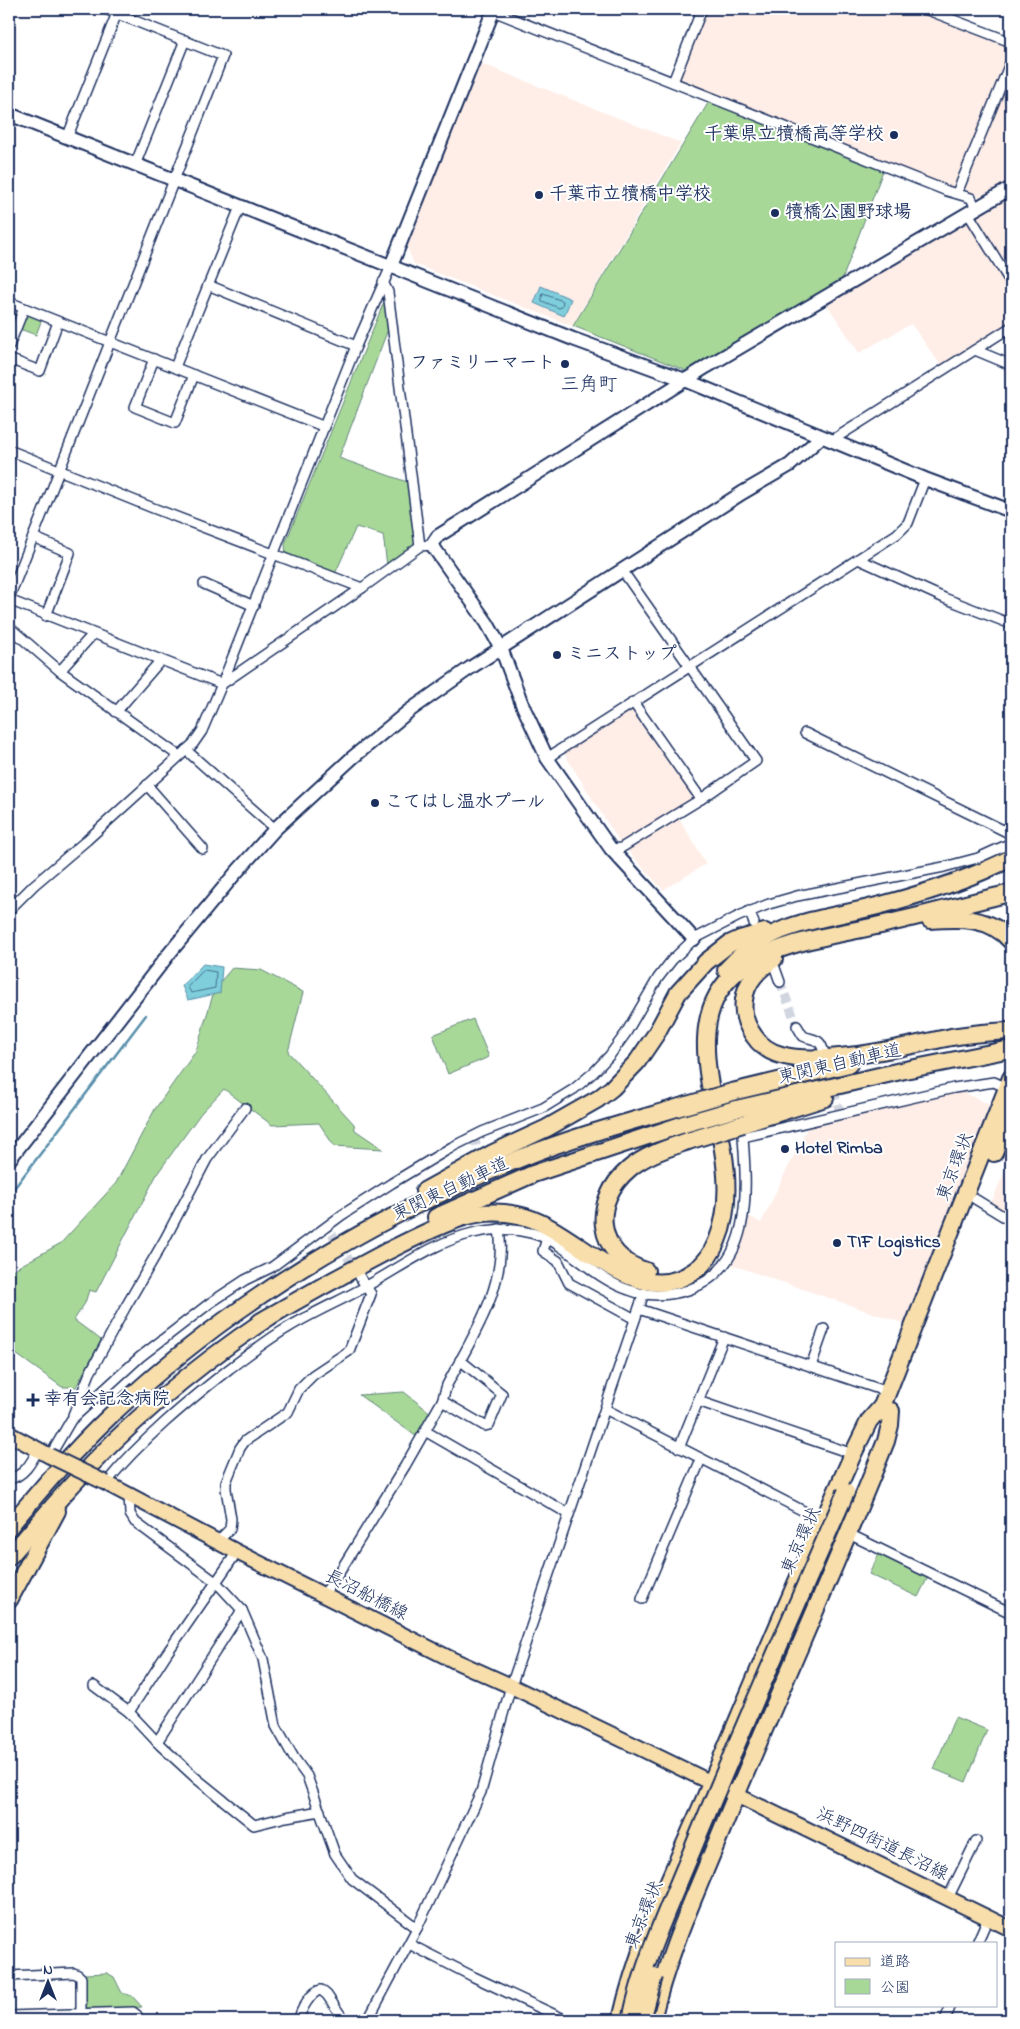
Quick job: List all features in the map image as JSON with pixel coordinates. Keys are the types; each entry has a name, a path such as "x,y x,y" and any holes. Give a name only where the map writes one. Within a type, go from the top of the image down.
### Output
{"highway":[{"path":"355,1236 436,1184 493,1153 548,1128 598,1099 625,1076 642,1055 656,1034 671,1005 688,981 706,962 729,944 740,939 812,919 885,904 967,878 1011,858"},
{"path":"260,1322 415,1237 445,1224 482,1213 500,1212 517,1215 552,1227 617,1271 632,1278 648,1282 665,1282 679,1279 692,1273 703,1265 713,1250 721,1232 725,1214 726,1186 723,1150 706,1058 707,1025 712,1009 727,982 738,971 763,956 817,938 890,923 1011,885"},
{"path":"885,904 1011,893"},
{"path":"890,923 960,918 994,926 1011,941"},
{"path":"812,919 787,928 753,946 717,981 703,1009 699,1025 697,1058 715,1153 718,1192 710,1236 700,1251 688,1263 675,1270 648,1272 622,1261 606,1237 603,1217 608,1195 629,1168 661,1151 688,1141 740,1117 1006,1050"},
{"path":"817,938 779,956 756,973 749,984 744,996 743,1009 745,1021 757,1041 768,1050 781,1055 812,1059 889,1049 969,1034 1009,1030"},
{"name":"東関東自動車道","path":"9,1527 51,1477 110,1416 186,1350 248,1302 307,1264 355,1236 423,1201 527,1156 582,1136 680,1107 732,1092 857,1062 1009,1030"},
{"name":"東京環状","path":"642,2020 650,1989 676,1918 887,1403 1009,1083"},
{"name":"東京環状","path":"887,1403 976,1199 1011,1111"},
{"name":"東関東自動車道","path":"9,1557 72,1485 160,1400 260,1322 378,1247 434,1218 532,1174 684,1124 740,1117"},
{"path":"994,1155 1011,1128"},
{"path":"621,2020 633,1973 643,1946 823,1521 869,1421 887,1403"},
{"path":"652,2020 659,1988 668,1962 736,1795 849,1534 886,1441 890,1425 887,1403"},
{"path":"9,1516 51,1477"},
{"path":"9,1600 72,1485"},
{"name":"東京環状","path":"631,2020 647,1962 746,1719 850,1494"}],"main road":[{"name":"長沼船橋線","path":"9,1434 217,1542 453,1660 711,1783"},
{"name":"浜野四街道長沼線","path":"711,1783 1011,1929"}],"street":[{"path":"105,9 223,56 9,599 46,616 222,684"},
{"path":"673,82 702,9"},
{"path":"925,9 1011,42"},
{"path":"9,910 34,885 87,840 182,753 202,731 493,10 948,191 972,198 972,211 1011,283"},
{"path":"67,138 117,14"},
{"path":"135,164 185,40"},
{"path":"957,193 1011,61"},
{"path":"9,114 573,339 685,380 926,479 1011,510"},
{"path":"222,684 438,536 685,380 1011,188"},
{"path":"175,367 240,206"},
{"path":"383,282 388,292 426,545 486,623 501,648 522,704 547,758 611,849 694,940"},
{"path":"208,285 356,346"},
{"path":"9,302 324,427"},
{"path":"9,346 24,308"},
{"path":"9,359 40,371 58,322"},
{"path":"9,1160 168,956 234,875 275,829 352,758 410,711 501,648 742,493 790,465 826,439 1011,327"},
{"path":"975,350 1011,365"},
{"path":"154,359 135,407 176,423 194,375"},
{"path":"9,450 362,588"},
{"path":"547,758 689,665 897,534 908,523 926,479"},
{"path":"33,537 70,553 46,616"},
{"path":"858,559 944,598 1011,624"},
{"path":"611,849 622,848 701,799 756,761 622,570"},
{"path":"204,584 254,606"},
{"path":"9,627 60,672 116,712 182,753 275,829"},
{"path":"60,672 93,634"},
{"path":"116,712 161,660"},
{"path":"633,702 701,799"},
{"path":"805,733 1011,834"},
{"path":"147,785 203,849"},
{"path":"9,1479 16,1477 44,1453 71,1420 140,1358 188,1320 245,1280 330,1231 342,1215 452,1148 482,1132 543,1108 574,1089 610,1055 626,1033 658,978 672,960 694,940 749,911 797,896 944,867 978,858 1011,843"},
{"path":"749,911 754,923"},
{"path":"775,968 780,982"},
{"path":"797,1026 803,1036 822,1044 824,1053"},
{"path":"106,1483 168,1421 204,1389 243,1359 289,1327 366,1287 444,1242 471,1233 499,1230 530,1232 547,1238 612,1282 628,1290 662,1295 678,1293 694,1288 719,1271 736,1244 745,1210 746,1195 742,1137 928,1093 994,1082 1009,1083"},
{"path":"71,1420 90,1374 165,1240 207,1159 245,1108"},
{"path":"976,1199 1011,1221"},
{"path":"323,1595 334,1582 442,1401 447,1385 496,1287 501,1256 499,1230"},
{"path":"547,1238 543,1250 558,1260 569,1283 635,1318"},
{"path":"217,1542 230,1529 232,1519 226,1482 240,1448 245,1441 288,1412 298,1389 313,1375 349,1351 371,1294 360,1277"},
{"path":"368,2020 410,1944 481,1792 511,1686 644,1293"},
{"path":"639,1308 811,1366 887,1403"},
{"path":"811,1366 824,1329"},
{"path":"679,1448 724,1336"},
{"path":"442,1401 485,1426 489,1425 502,1394 460,1360"},
{"path":"698,1401 853,1454"},
{"path":"605,1410 823,1521"},
{"path":"424,1432 570,1514"},
{"path":"642,1599 701,1459"},
{"path":"129,1495 130,1514 135,1522 216,1583 242,1610 263,1659 276,1726 294,1758 307,1776 335,1854 352,1879 417,1928"},
{"path":"849,1534 1011,1613"},
{"path":"129,1712 167,1653 237,1552"},
{"path":"157,1742 242,1610"},
{"path":"94,1686 129,1712 157,1742 197,1779 254,1825 286,1816 320,1811"},
{"path":"948,1898 976,1841"},
{"path":"977,1942 988,1918"},
{"path":"410,1944 474,1977 566,2020"},
{"path":"9,1976 78,1975 80,1978 81,2014"},
{"path":"299,2020 299,2016 314,1992 320,1990 327,1995 344,2020"},
{"path":"944,2020 951,2006"},
{"path":"9,2016 133,2012 137,2014 137,2020"}],"shaded area":[{"name":"千葉県立犢橋高等学校","path":"705,9 920,9 1011,45 1011,56 1003,76 999,75 955,187 951,188 679,82 677,78"},
{"name":"千葉市立犢橋中学校","path":"480,63 681,143 572,326 414,264 407,247"},
{"path":"1011,72 1011,179 981,197 963,188"},
{"path":"1011,196 1011,273 976,215"},
{"path":"967,221 1011,291 1011,324 942,367 911,324 859,353 826,303"},
{"path":"633,707 694,797 620,843 563,752"},
{"path":"678,816 706,864 663,890 627,850"},
{"path":"959,1090 989,1104 965,1178 908,1325 729,1264 747,1215 761,1223 807,1128"},
{"path":"1011,1157 1011,1215 991,1203"}],"green space":[{"path":"710,100 884,168 840,285 687,371 573,326"},
{"path":"386,297 390,324 339,458 410,483 416,543 387,565 383,535 356,527 335,574 286,555 285,544"},
{"path":"29,314 42,319 36,335 20,329 25,315"},
{"path":"232,968 261,970 303,992 288,1052 354,1124 355,1130 383,1149 334,1146 319,1123 272,1125 224,1089 201,1113 157,1174 96,1292 89,1290 85,1303 74,1320 101,1340 76,1387 62,1387 9,1349 9,1272 61,1243 116,1183 155,1109 196,1051 215,988"},
{"path":"473,1019 489,1057 448,1074 433,1035"},
{"path":"404,1392 432,1414 417,1437 359,1395"},
{"path":"879,1554 928,1577 918,1597 869,1574"},
{"path":"955,1717 987,1730 966,1782 934,1769"},
{"path":"107,1973 114,1977 122,1993 132,1996 142,2007 88,2009 85,2007 85,1974"}],"water":[{"path":"541,286 571,299 564,316 534,303"},
{"path":"203,964 222,967 220,993 188,1000 182,986"}],"waterway":[{"path":"9,1195 146,1015"}],"tunnel":[{"path":"780,982 797,1026"},
{"path":"827,1065 840,1113"},
{"path":"474,1137 499,1229"},
{"path":"332,1234 356,1270"}],"place":[{"name":"千葉県立犢橋高等学校","path":"894,135"},
{"name":"千葉市立犢橋中学校","path":"539,195"},
{"name":"犢橋公園野球場","path":"775,213"},
{"name":"ファミリーマート","path":"565,364"},
{"name":"ミニストップ","path":"557,655"},
{"name":"こてはし温水プール","path":"375,803"},
{"name":"Hotel Rimba","path":"785,1149"},
{"name":"TIF Logistics","path":"837,1243"},
{"name":"幸有会記念病院","path":"33,1400"}],"district":[{"name":"三角町","path":"589,385"}]}
